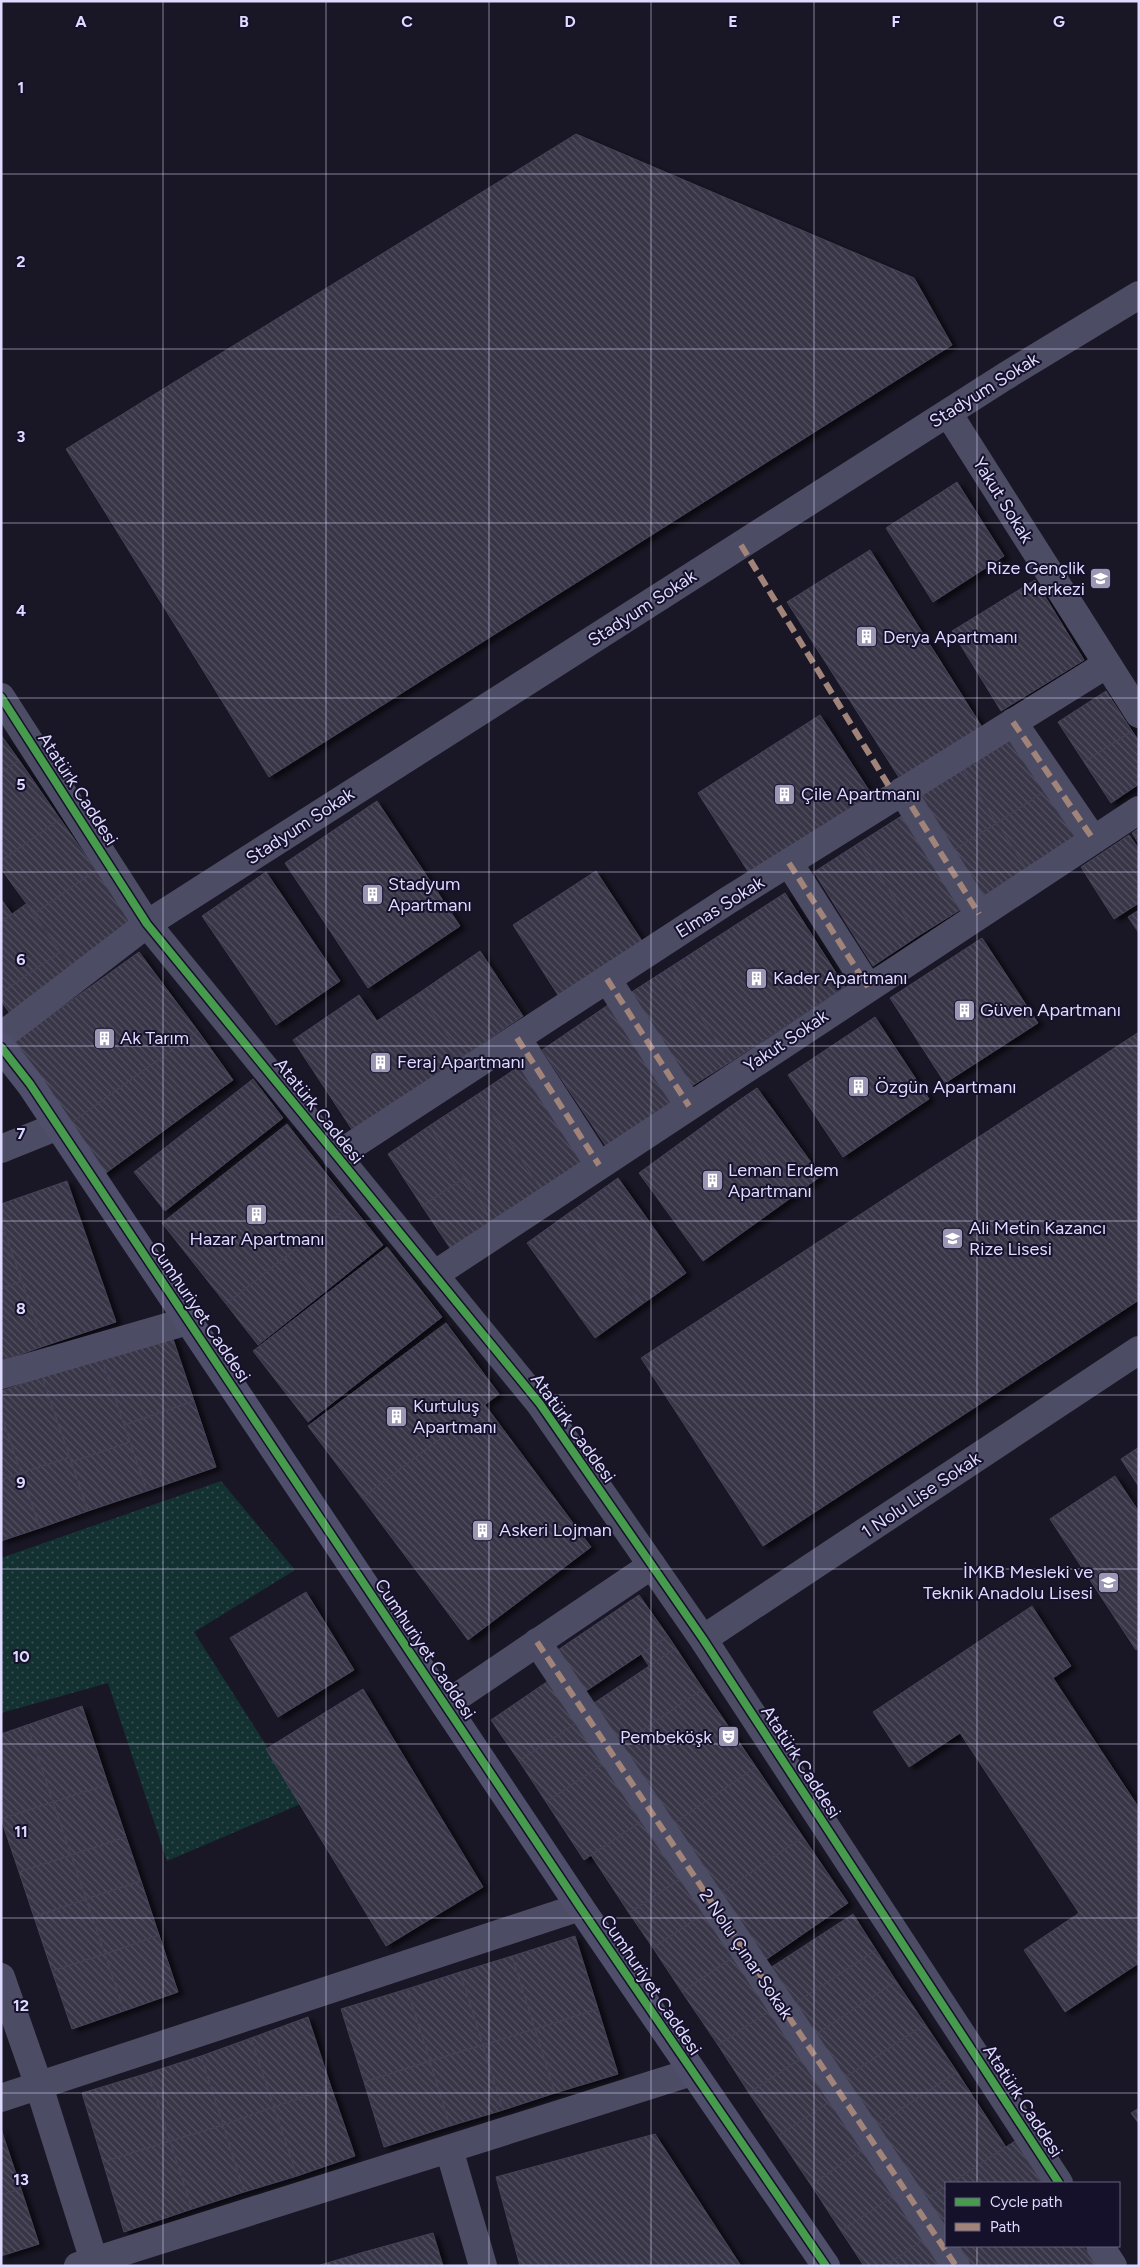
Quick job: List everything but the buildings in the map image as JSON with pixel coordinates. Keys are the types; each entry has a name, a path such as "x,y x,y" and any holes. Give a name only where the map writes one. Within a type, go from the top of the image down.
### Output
{"street":[{"name":"Stadyum Sokak","path":"1,1036 147,924 948,413 1139,295"},
{"name":"Yakut Sokak","path":"948,413 1139,714"},
{"name":"Elmas Sokak","path":"336,1156 727,901 1107,664"},
{"name":"Atatürk Caddesi","path":"1,697 147,924 540,1404 703,1639 1058,2182"},
{"path":"1014,722 1093,839"},
{"path":"902,791 979,914"},
{"name":"Yakut Sokak","path":"434,1275 1139,810"},
{"path":"789,863 868,987"},
{"path":"607,979 689,1106"},
{"path":"517,1038 599,1166"},
{"name":"Cumhuriyet Caddesi","path":"1,1047 30,1084 580,1907 826,2266"},
{"path":"1,1149 58,1126"},
{"path":"1,1375 188,1321"},
{"name":"1 Nolu Lise Sokak","path":"703,1639 1139,1350"},
{"path":"445,1705 652,1565"},
{"name":"2 Nolu Çınar Sokak","path":"537,1642 956,2266"},
{"path":"1,2098 580,1907"},
{"path":"1,1977 39,2086 86,2263 692,2072"},
{"path":"449,2149 483,2266"},
{"path":"1101,2247 1113,2266"}],"green space":[{"path":"221,1481 295,1570 194,1632 303,1803 167,1861 108,1683 1,1713 1,1558"}],"marked path":[{"path":"741,545 895,796"},
{"path":"1013,722 1093,839"},
{"path":"902,791 979,914"},
{"path":"789,863 868,987"},
{"path":"607,979 689,1106"},
{"path":"517,1038 599,1165"},
{"path":"537,1642 956,2266"}],"cycle path":[{"path":"1,697 147,924 540,1404 703,1639 1058,2182"},
{"path":"1,1047 30,1084 580,1907 826,2266"}],"place":[{"name":"Rize Gençlik Merkezi","path":"1101,578"},
{"name":"Derya Apartmanı","path":"867,637"},
{"name":"Çile Apartmanı","path":"785,794"},
{"name":"Stadyum Apartmanı","path":"372,894"},
{"name":"Kader Apartmanı","path":"757,978"},
{"name":"Güven Apartmanı","path":"964,1010"},
{"name":"Ak Tarım","path":"104,1038"},
{"name":"Feraj Apartmanı","path":"381,1062"},
{"name":"Özgün Apartmanı","path":"859,1087"},
{"name":"Leman Erdem Apartmanı","path":"712,1180"},
{"name":"Hazar Apartmanı","path":"257,1214"},
{"name":"Ali Metin Kazancı Rize Lisesi","path":"953,1238"},
{"name":"Kurtuluş Apartmanı","path":"397,1416"},
{"name":"Askeri Lojman","path":"483,1530"},
{"name":"İMKB Mesleki ve Teknik Anadolu Lisesi","path":"1109,1582"},
{"name":"Pembeköşk","path":"728,1737"}]}
